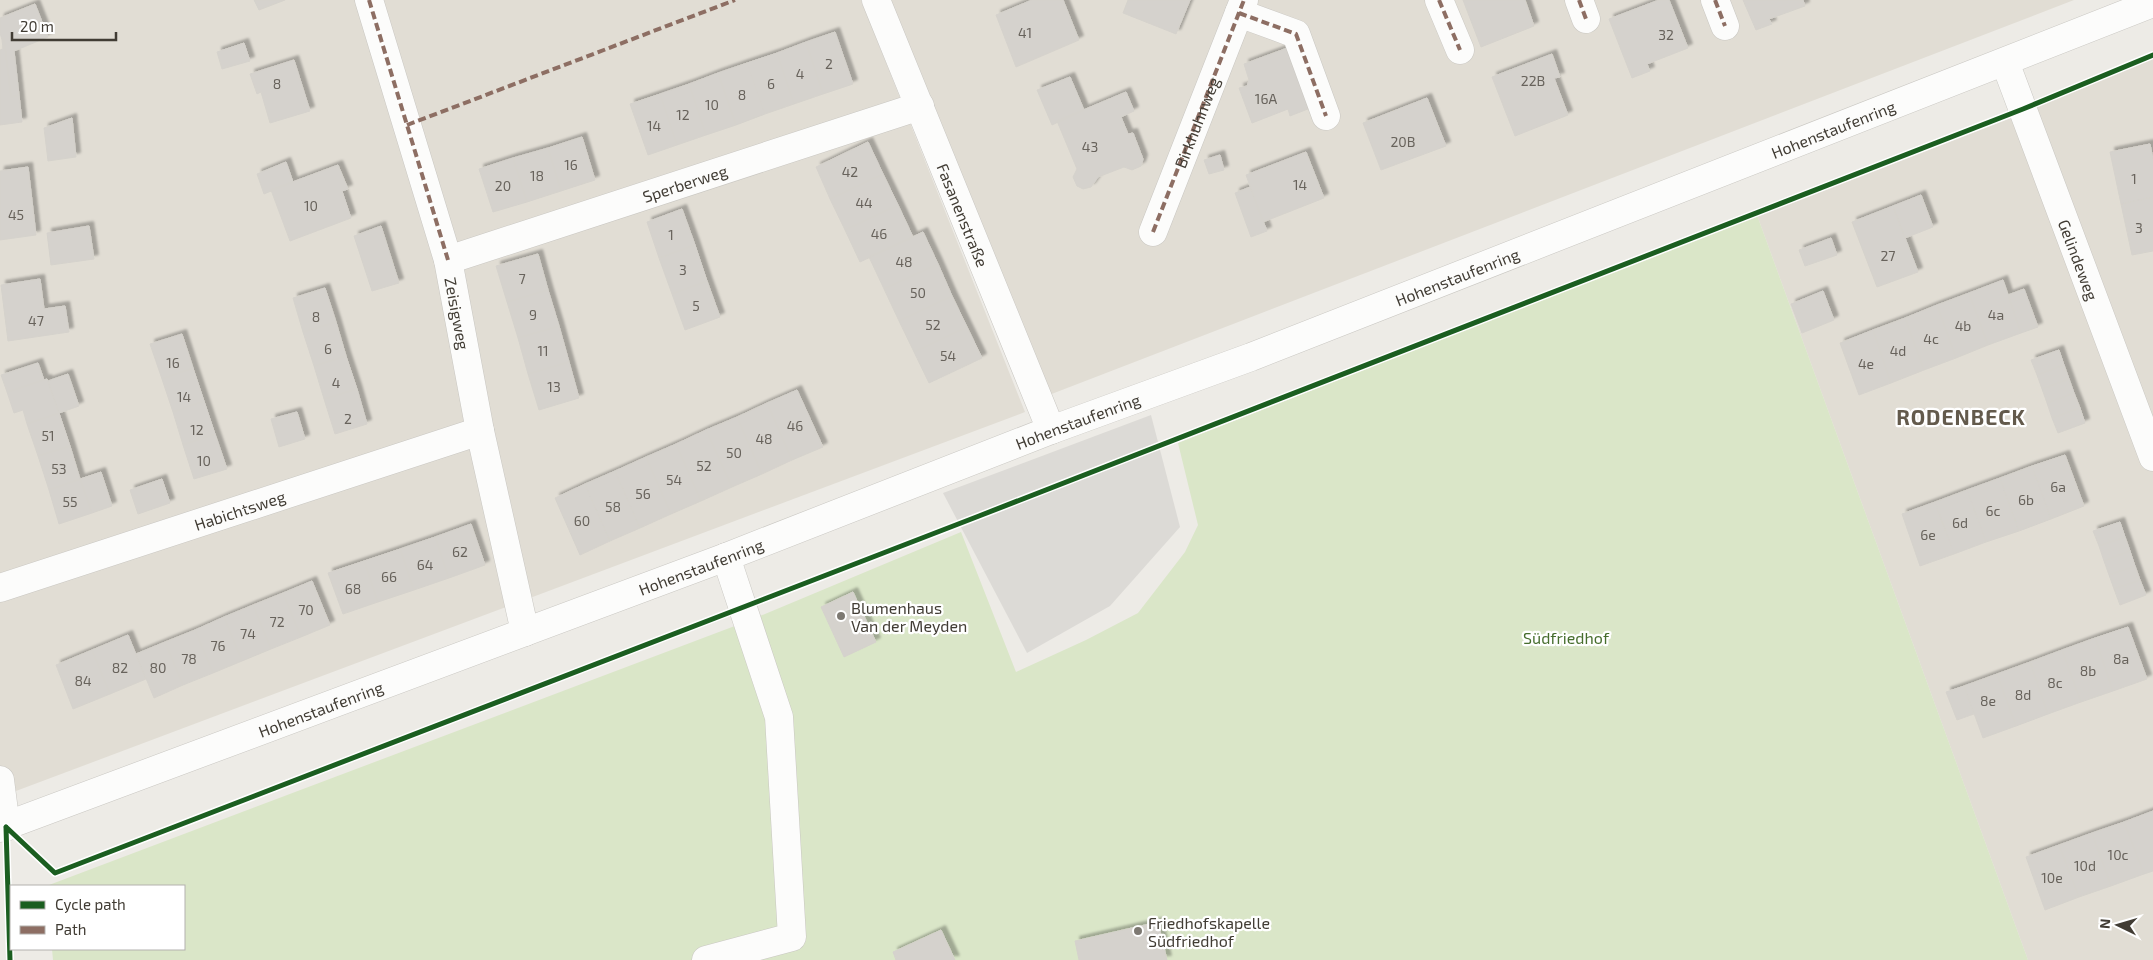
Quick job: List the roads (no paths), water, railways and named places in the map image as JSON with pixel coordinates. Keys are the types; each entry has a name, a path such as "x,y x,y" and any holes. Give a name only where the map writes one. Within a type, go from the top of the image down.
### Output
{"street":[{"name":"Zeisigweg","path":"370,0 448,260 480,431 525,632"},
{"name":"Fasanenstraße","path":"876,0 1050,430"},
{"path":"1439,0 1460,50"},
{"path":"1715,0 1725,26"},
{"name":"Hohenstaufenring","path":"3,828 726,557 1050,430 1251,357 2153,3"},
{"name":"Birkhuhnweg","path":"1153,232 1241,6 1296,34 1326,116"},
{"name":"Gelindeweg","path":"2005,62 2153,457"},
{"name":"Sperberweg","path":"448,260 920,106"},
{"name":"Habichtsweg","path":"0,588 480,431"},
{"path":"706,960 792,937 779,717 726,557"},
{"path":"0,780 3,828"}],"place":[{"name":"Blumenhaus Van der Meyden","path":"841,616"},
{"name":"Friedhofskapelle Südfriedhof","path":"1138,931"}],"district":[{"name":"RODENBECK","path":"1961,416"}],"park label":[{"name":"Südfriedhof","path":"1566,637"}]}
